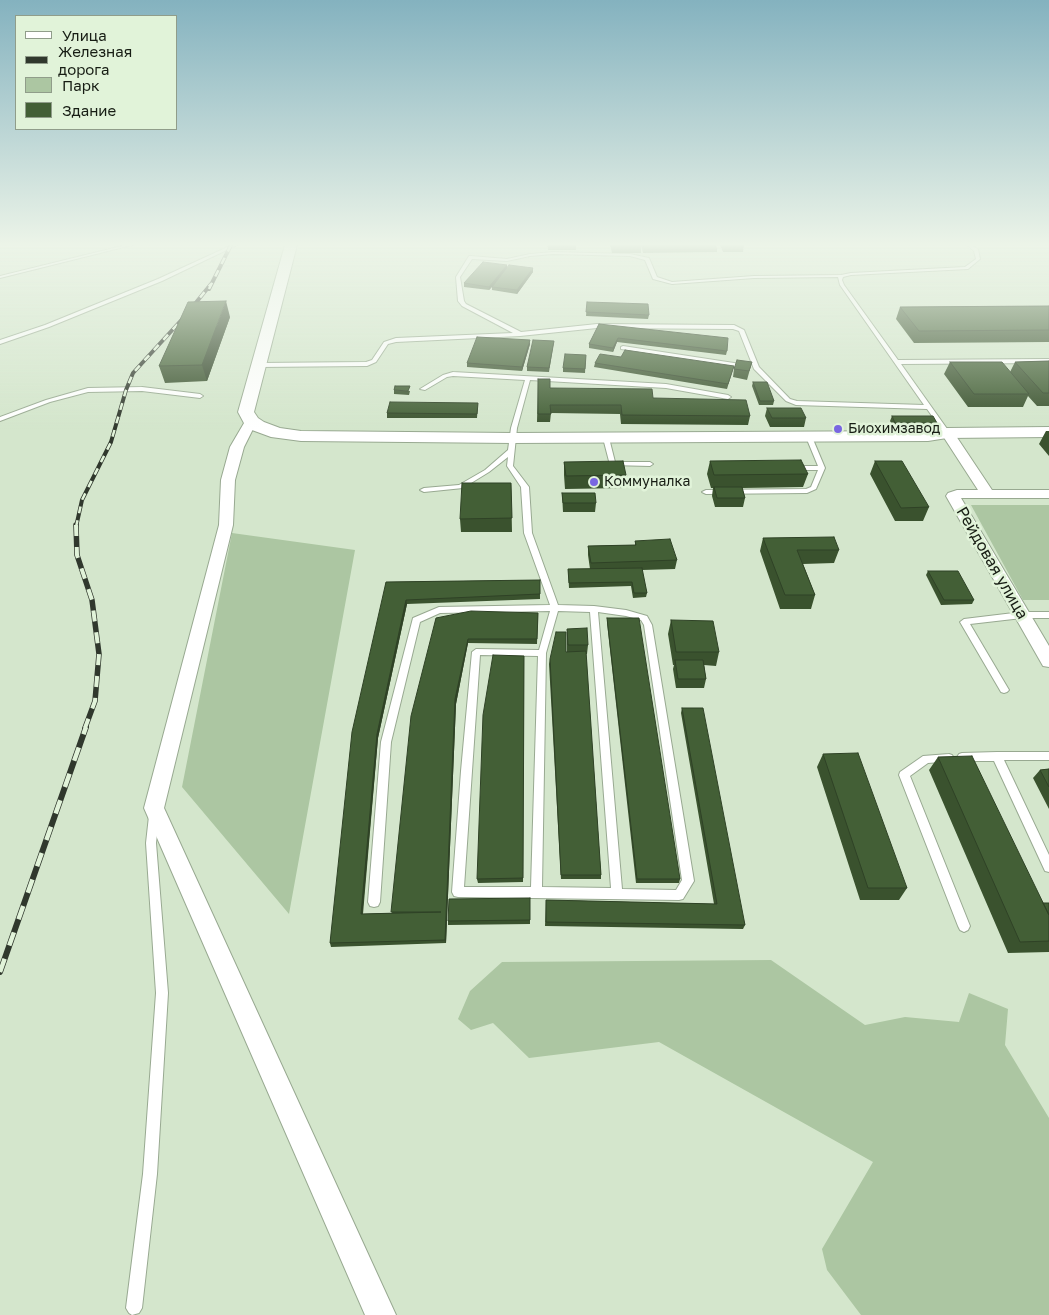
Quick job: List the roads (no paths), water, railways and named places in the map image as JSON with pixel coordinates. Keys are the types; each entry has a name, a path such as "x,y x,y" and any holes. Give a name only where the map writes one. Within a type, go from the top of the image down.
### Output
{"main road":[{"path":"275,306 246,412 251,421 265,430 301,436 512,444 606,438 928,436 947,433 1049,432"}],"street":[{"path":"251,421 237,447 228,480 226,525 154,808 381,1315"},
{"path":"947,433 987,494"},
{"name":"Рейдовая улица","path":"1049,494 957,494 954,496 1049,661"}],"lane":[{"path":"0,342 95,306"},
{"path":"467,306 520,334"},
{"path":"857,306 947,433"},
{"path":"259,365 367,364 374,362 386,343 396,340 520,334 598,326 734,327 741,330 756,368 788,400 796,403 928,407"},
{"path":"623,348 756,368"},
{"path":"897,362 1049,361"},
{"path":"423,389 445,376 453,374 666,386 728,397"},
{"path":"528,378 514,428 510,466 525,487 528,533 555,608 542,653 536,892"},
{"path":"0,419 48,401 88,390 142,389 200,396"},
{"path":"706,492 808,490 814,488 822,468 809,436"},
{"path":"606,438 612,464"},
{"path":"424,490 461,486 487,471 512,444"},
{"path":"603,465 650,464"},
{"path":"783,468 822,468"},
{"path":"594,609 617,893"},
{"path":"374,902 386,742 416,620 438,610 594,609 644,618 648,626 688,881 679,894 458,892 476,652 542,653"},
{"path":"1004,690 964,622 1022,615 1049,614"},
{"path":"997,756 1049,867"},
{"path":"964,926 904,775 926,759 1049,756"},
{"path":"134,1308 150,1174 162,994 151,843 154,808"}],"railway":[{"path":"76,527 82,500 111,442 126,390 133,373 193,306"},
{"path":"76,527 77,555 92,600 99,654 95,701 85,728"},
{"path":"0,972 86,727"}],"place":[{"name":"Биохимзавод","path":"838,429"},
{"name":"Коммуналка","path":"594,482"}]}
